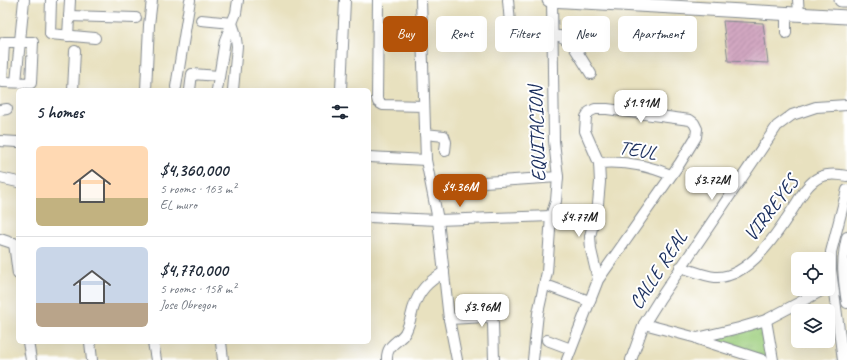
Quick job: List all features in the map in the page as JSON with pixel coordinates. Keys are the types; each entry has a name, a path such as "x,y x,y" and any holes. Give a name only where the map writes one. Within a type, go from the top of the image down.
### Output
{"main road":[{"path":"549,0 659,3 847,17"},
{"path":"841,0 847,0"}],"street":[{"path":"16,82 24,0"},
{"path":"51,0 50,34 95,38"},
{"path":"68,36 70,0"},
{"path":"146,88 149,25 152,0"},
{"path":"176,87 190,0"},
{"path":"217,88 225,40 236,12 238,0"},
{"path":"341,88 345,0"},
{"path":"378,0 378,102 383,105 424,106"},
{"path":"421,0 426,160 438,220 450,319 457,360"},
{"path":"508,0 510,16"},
{"name":"EQUITACION","path":"552,0 552,16"},
{"path":"786,33 798,0"},
{"path":"69,16 136,18"},
{"path":"201,20 232,23"},
{"path":"232,23 237,46 233,88"},
{"path":"554,35 560,36 571,42 591,74"},
{"path":"4,42 33,42 31,83 16,82 2,82 4,42"},
{"path":"73,88 75,51"},
{"name":"EQUITACION","path":"533,360 538,313 547,272 551,216 556,201 558,177 554,141 552,52"},
{"path":"190,88 192,74 219,76"},
{"name":"CALLE REAL","path":"631,360 644,324 680,267 776,126 792,114 816,107 846,106"},
{"path":"567,360 598,280 696,138 697,129 694,123 690,120 607,109 595,109 589,112 586,117 585,131 599,163 600,182 598,204 590,236 591,250 598,280"},
{"path":"425,134 444,136 446,142 445,151"},
{"path":"0,141 16,142"},
{"path":"371,157 426,160"},
{"name":"TEUL","path":"599,163 617,162 641,165 671,175"},
{"name":"VIRREYES","path":"680,267 716,277 731,274 747,266 766,248 807,186 820,177 837,174 847,176"},
{"path":"484,182 558,177"},
{"path":"0,178 16,182"},
{"path":"831,252 847,190"},
{"path":"371,217 438,220 551,216"},
{"path":"847,237 843,253 842,267 847,303"},
{"path":"0,239 16,244"},
{"path":"387,360 387,355 391,345 404,334 415,303 423,290 430,280 444,272"},
{"path":"835,284 845,280"},
{"path":"552,287 589,300"},
{"path":"697,338 766,320 812,296"},
{"path":"831,296 843,360"},
{"path":"450,319 492,318 494,360"},
{"path":"766,320 773,360"},
{"path":"644,324 697,338 763,360"},
{"path":"547,340 571,349"},
{"path":"28,344 31,360"},
{"path":"90,344 92,360"},
{"path":"153,344 156,360"},
{"path":"221,344 223,360"}],"green space":[{"path":"765,325 770,360 709,340"}],"building":[{"path":"723,21 763,23 768,63 728,61"}]}
